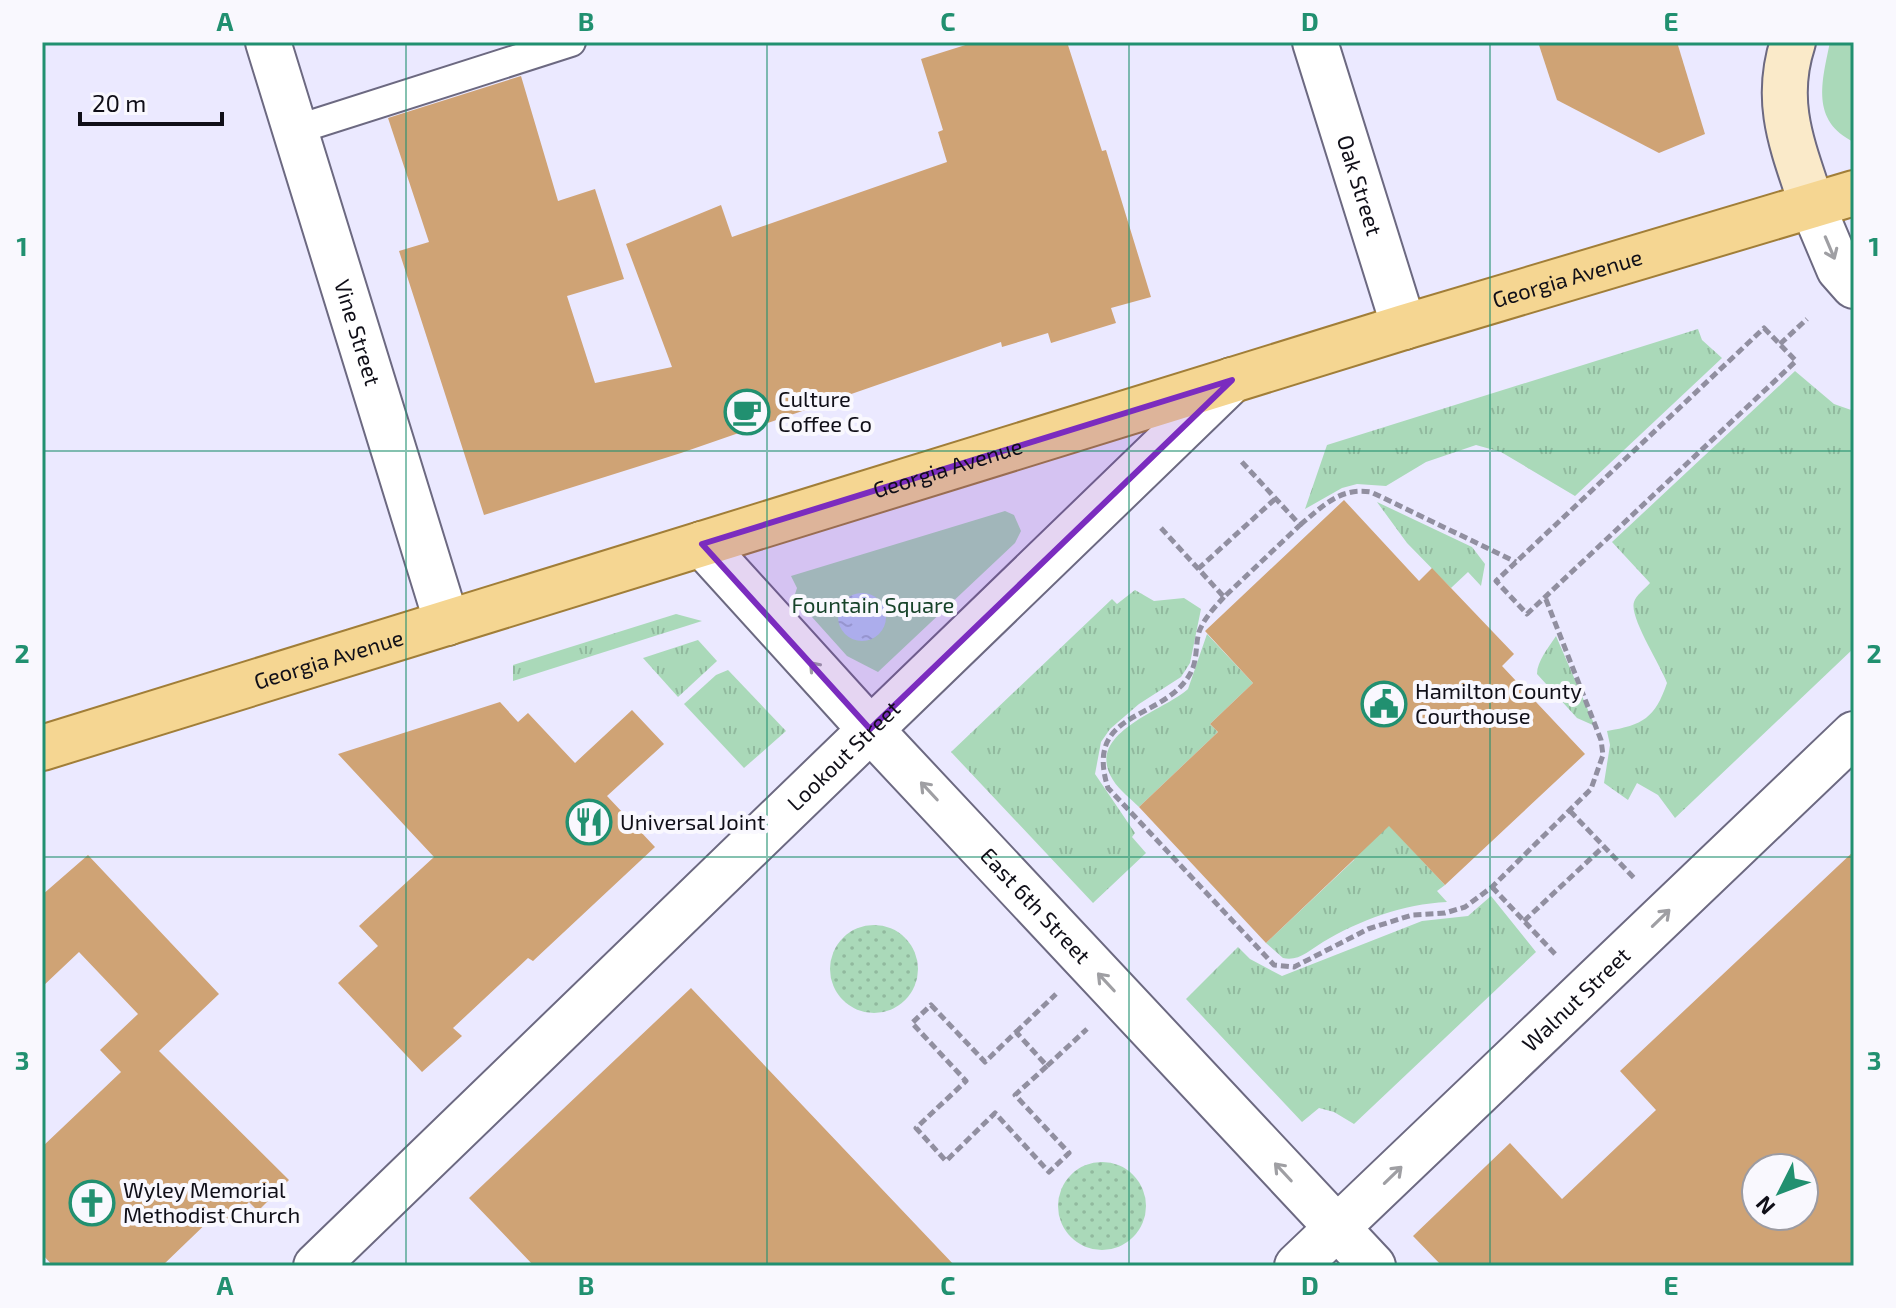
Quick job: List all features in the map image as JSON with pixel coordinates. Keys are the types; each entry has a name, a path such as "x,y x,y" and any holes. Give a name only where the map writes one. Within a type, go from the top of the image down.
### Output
{"main road":[{"path":"1793,42 1786,65 1784,115 1812,205"},
{"name":"Georgia Avenue","path":"42,748 1404,327 1854,193"}],"street":[{"name":"Vine Street","path":"268,42 447,623"},
{"name":"Oak Street","path":"1315,42 1404,327"},
{"path":"1812,205 1839,269 1854,286"},
{"name":"Lookout Street","path":"316,1266 1232,380"},
{"name":"East 6th Street","path":"702,544 870,729 1373,1266"},
{"name":"Walnut Street","path":"1297,1266 1854,734"}],"lane":[{"path":"295,130 571,42"}],"path":[{"path":"1780,344 1807,319"},
{"path":"1764,328 1780,344 1796,361 1527,614 1496,581 1764,328"},
{"path":"1241,461 1300,525"},
{"path":"1516,562 1371,492 1355,489 1339,495 1300,525 1208,614 1199,633 1195,663 1189,676 1169,696 1130,718 1111,735 1103,750 1102,769 1108,788 1274,965 1294,967 1368,929 1412,915 1445,913 1465,907 1492,887 1591,789 1603,755 1601,740 1545,597"},
{"path":"1198,569 1275,499"},
{"path":"1161,528 1224,597"},
{"path":"1570,811 1637,881"},
{"path":"1524,921 1603,847"},
{"path":"1492,887 1556,956"},
{"path":"1088,963 985,1062 931,1005 912,1023 966,1081 916,1128 946,1161 995,1113 1049,1172 1069,1153 1015,1095 1121,998"},
{"path":"1016,1032 1047,1066"}],"highlighted area":[{"path":"1232,380 870,729 702,544"}],"green space":[{"path":"1830,42 1854,42 1854,142 1831,123 1822,99"},
{"path":"1698,329 1702,340 1722,358 1575,496 1501,452 1476,445 1426,462 1386,486 1357,484 1342,488 1305,509 1327,445"},
{"path":"1795,371 1834,404 1854,411 1854,648 1675,818 1658,795 1637,783 1628,800 1604,783 1610,745 1607,731 1630,726 1646,718 1658,704 1667,683 1640,629 1634,609 1635,599 1650,583 1612,542"},
{"path":"1377,502 1472,547 1485,564 1481,586 1468,572 1451,588 1407,543"},
{"name":"Fountain Square","path":"1005,511 1014,515 1021,531 1015,543 878,672 847,656 794,597 797,588 791,576"},
{"path":"1135,590 1154,601 1184,598 1201,609 1190,663 1181,677 1139,704 1110,729 1101,742 1095,774 1135,833 1132,837 1146,853 1093,903 951,752 1112,599 1117,604"},
{"path":"676,614 702,621 513,681 513,665"},
{"path":"1207,634 1253,683 1210,724 1218,732 1139,807 1113,780 1107,763 1109,749 1117,736 1130,725 1188,689"},
{"path":"1556,636 1595,726 1577,718 1537,674 1541,659"},
{"path":"698,640 717,661 678,697 643,658"},
{"path":"728,670 786,731 744,768 684,704 716,675"},
{"path":"1368,803 1445,885 1437,891 1447,902 1382,914 1337,934 1299,957 1283,958 1266,943 1354,860"},
{"path":"1491,896 1536,952 1354,1124 1334,1112 1319,1108 1302,1122 1186,999 1238,947 1250,959 1282,976 1422,921 1468,916"},
{"path":"874,925 891,929 905,938 914,952 918,969 914,986 905,1000 891,1009 874,1013 857,1009 843,1000 834,986 830,969 834,952 843,938 857,929"},
{"path":"1102,1162 1119,1166 1133,1175 1142,1189 1146,1206 1142,1223 1133,1237 1119,1246 1102,1250 1085,1246 1071,1237 1062,1223 1058,1206 1062,1189 1071,1175 1085,1166"}],"water":[{"path":"862,593 879,600 886,617 879,634 862,641 845,634 838,617 845,600"}],"building":[{"path":"975,42 1067,42 1102,151 1106,150 1151,297 1111,308 1116,323 1051,343 1048,333 1002,347 1001,342 681,453 484,515 399,251 429,242 388,118 521,76 558,201 595,189 624,279 567,296 595,383 672,367 626,244 721,205 732,237 947,162 938,132 943,130 921,59"},
{"path":"1538,42 1677,42 1705,134 1659,153 1557,100"},
{"name":"Hamilton County Courthouse","path":"1344,500 1419,581 1432,568 1514,654 1502,666 1585,754 1445,885 1389,826 1266,943 1139,807 1218,732 1210,724 1253,683 1205,631"},
{"path":"500,702 518,722 528,713 575,763 632,710 664,744 607,796 655,847 533,961 528,958 453,1028 462,1036 422,1072 338,983 378,946 359,926 434,857 338,754"},
{"path":"1854,851 1854,1266 1442,1266 1413,1236 1510,1143 1562,1199 1656,1110 1620,1071"},
{"path":"88,855 219,994 159,1051 289,1180 258,1211 249,1202 226,1225 215,1215 162,1266 53,1266 42,1254 42,1147 121,1072 100,1050 138,1014 79,952 42,987 42,895"},
{"path":"691,988 955,1266 534,1266 469,1198"}],"place":[{"name":"Culture Coffee Co","path":"747,412"},
{"name":"Hamilton County Courthouse","path":"1384,704"},
{"name":"Universal Joint","path":"589,822"},
{"name":"Wyley Memorial Methodist Church","path":"92,1203"}]}
